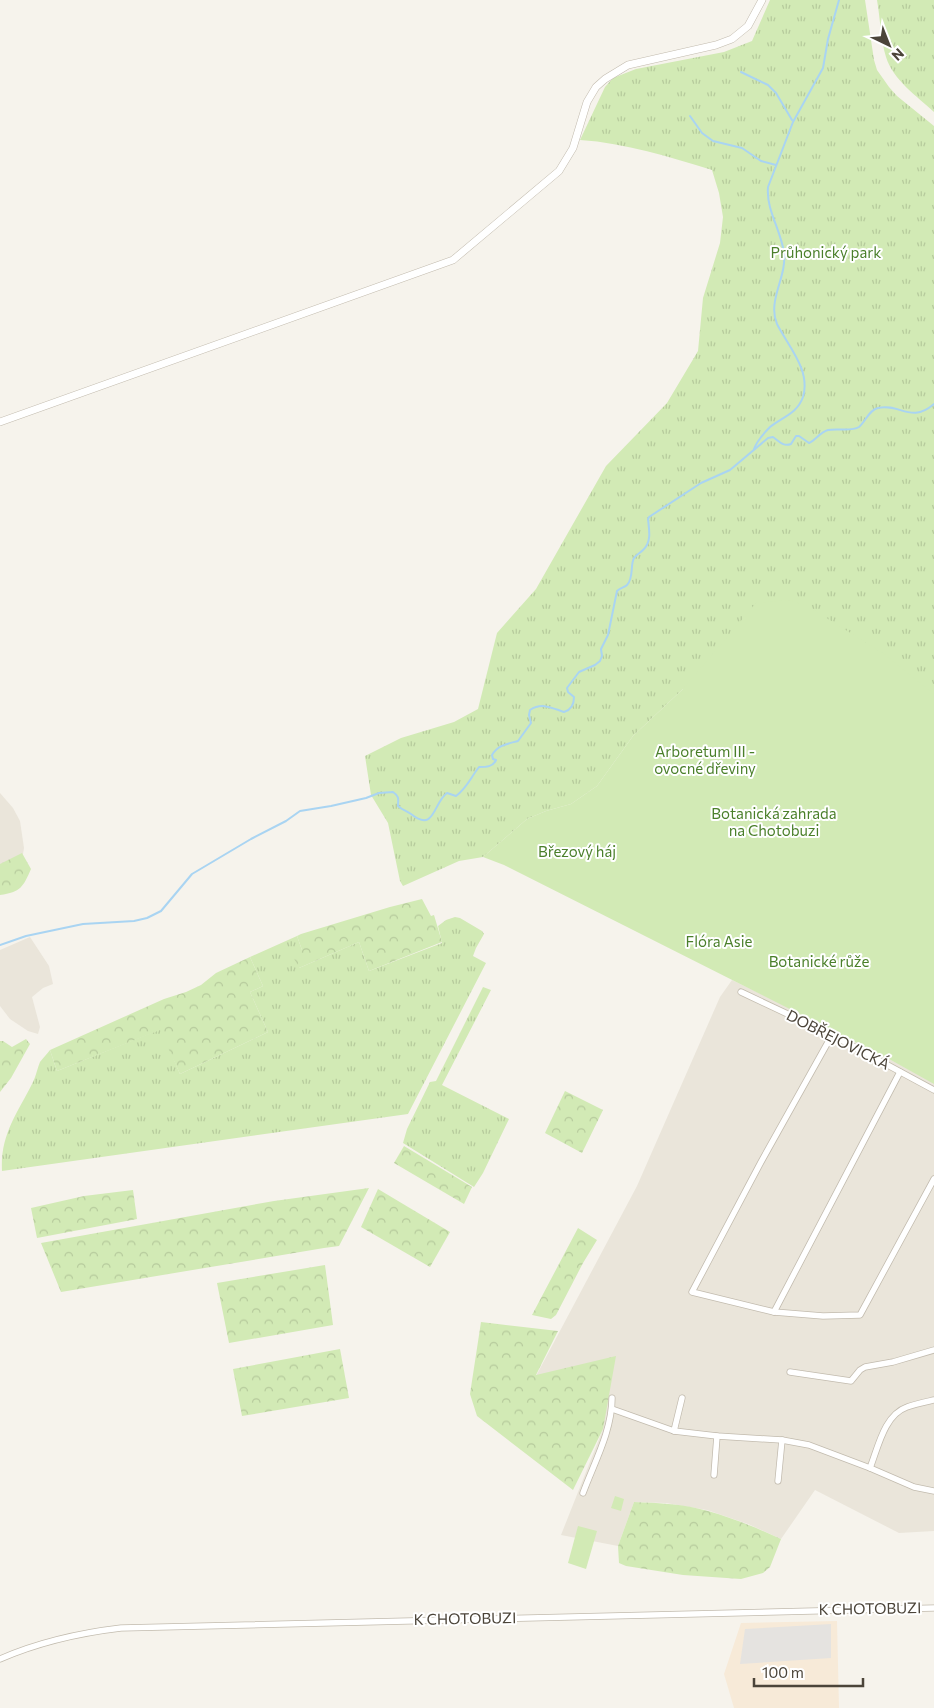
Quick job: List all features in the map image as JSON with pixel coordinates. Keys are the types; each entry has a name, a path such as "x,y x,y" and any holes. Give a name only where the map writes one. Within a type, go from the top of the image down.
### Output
{"street":[{"path":"0,422 452,260 559,171 573,148 587,102 596,87 605,79 628,65 716,46 732,39 748,26 762,0"},
{"name":"DOBŘEJOVICKÁ","path":"741,992 832,1035 934,1090"},
{"path":"832,1035 761,1162 692,1292 774,1312 823,1316 860,1316 934,1178"},
{"path":"774,1312 900,1072"},
{"path":"790,1372 848,1382 853,1380 858,1372 865,1367 893,1362 934,1350"},
{"path":"583,1493 604,1442 612,1409 612,1398"},
{"path":"674,1431 682,1398"},
{"path":"870,1468 885,1430 893,1417 905,1408 934,1400"},
{"path":"612,1409 674,1431 782,1440 810,1446 870,1468 914,1487 934,1491"},
{"path":"714,1475 717,1436"},
{"path":"778,1481 782,1440"},
{"name":"K CHOTOBUZI","path":"0,1659 54,1640 85,1632 139,1627 934,1608"}],"shaded area":[{"path":"0,793 13,808 20,821 24,848 23,854 0,868"},
{"path":"30,937 49,966 53,984 43,988 32,997 40,1027 38,1034 28,1031 10,1019 0,1006 0,950"},
{"path":"732,980 837,1031 934,1083 934,1531 899,1533 815,1490 781,1539 748,1524 707,1510 666,1503 634,1502 618,1546 561,1535 603,1429 536,1376 637,1186 720,997"},
{"path":"837,1621 839,1708 734,1708 724,1674 741,1623"},
{"path":"831,1624 831,1658 740,1664 745,1629"}],"green space":[{"name":"Průhonický park","path":"770,0 865,0 877,70 897,96 934,126 934,695 683,689 633,736 597,786 571,804 527,819 483,857 459,861 403,886 400,881 388,823 371,795 365,756 401,738 454,722 478,709 497,633 536,589 606,466 667,403 698,351 703,298 720,243 723,217 719,193 712,170 631,147 580,140 605,87 613,78 636,69 724,52 752,41"},
{"path":"877,0 934,0 934,112 906,87 889,65 883,44"},
{"name":"Botanická zahrada na Chotobuzi","path":"790,600 809,607 884,654 934,694 934,1084 889,1059 504,865 483,857 527,819 571,804 597,786 633,736 683,689 756,603"},
{"path":"22,853 31,869 26,880 17,890 0,895 0,864"},
{"path":"422,899 431,916 434,915 442,942 369,971 359,942 299,968 292,955 302,950 297,936 301,934"},
{"path":"455,917 482,931 484,934 473,956 486,963 408,1114 2,1171 4,1146 11,1125 33,1081 40,1062 50,1050 57,1071 161,1029 180,1074 268,1032 250,992 263,986 250,957 297,936 302,950 299,968 359,942 369,971 442,943 438,926 446,920"},
{"path":"250,957 263,986 250,992 268,1032 180,1074 160,1030 57,1071 50,1050 164,999 186,992 201,985 216,973"},
{"path":"483,987 491,990 442,1085 509,1119 483,1173 474,1187 403,1143 407,1129 430,1082 436,1081"},
{"path":"26,1039 30,1044 11,1078 0,1092 0,1041 12,1047"},
{"path":"565,1091 603,1110 582,1153 545,1133"},
{"path":"404,1146 472,1187 464,1204 394,1163"},
{"path":"369,1188 339,1246 61,1292 41,1243 274,1201"},
{"path":"378,1189 450,1232 430,1267 361,1227"},
{"path":"133,1190 137,1219 37,1238 31,1208 84,1196"},
{"path":"578,1228 597,1240 556,1315 551,1319 532,1315"},
{"path":"325,1265 333,1325 229,1343 217,1283"},
{"path":"481,1322 558,1331 536,1375 616,1356 603,1429 573,1490 477,1416 470,1394"},
{"path":"340,1349 349,1398 242,1416 233,1369"},
{"path":"615,1496 624,1499 621,1511 611,1508"},
{"path":"634,1502 671,1504 699,1509 736,1520 781,1539 770,1567 763,1573 741,1579 683,1575 626,1566 619,1563 618,1546"},
{"path":"578,1526 597,1531 586,1569 568,1563"}],"waterway":[{"path":"754,449 768,429 797,407 803,397 805,387 801,368 777,324 775,315 774,307 783,271 784,253 769,204 768,187 793,122 823,68 828,39 839,0"},
{"path":"741,72 768,85 776,93 792,120"},
{"path":"690,116 702,133 713,141 742,148 761,161 776,165"},
{"path":"0,945 26,936 83,924 134,921 147,918 161,911 192,874 251,839 286,821 300,811 331,806 379,793 393,792 398,797 398,806 419,819 425,820 429,818 447,793 456,796 466,786 479,767 487,767 493,764 496,760 493,759 492,755 497,749 503,745 518,741 531,723 530,710 543,706 564,712 572,706 574,697 568,692 567,688 579,672 600,661 602,656 601,649 608,635 617,591 629,582 634,558 648,543 649,517 701,483 730,470 768,438 773,437 781,443 788,445 791,444 796,436 799,436 809,443 828,430 859,427 870,413 878,408 893,408 912,413 926,410 934,404"}],"park label":[{"name":"Arboretum III - ovocné dřeviny","path":"705,760"},
{"name":"Březový háj","path":"577,852"},
{"name":"Flóra Asie","path":"719,942"},
{"name":"Botanické růže","path":"819,962"}]}
